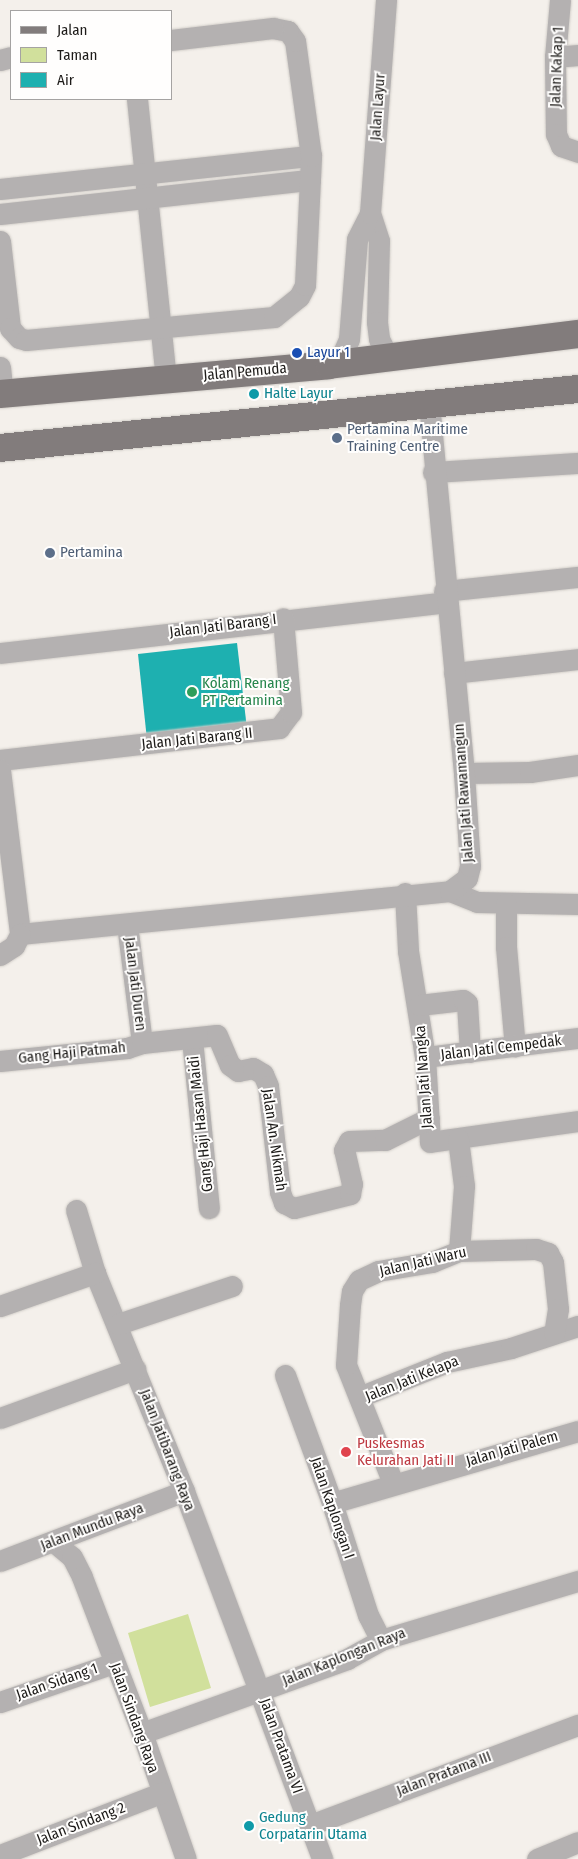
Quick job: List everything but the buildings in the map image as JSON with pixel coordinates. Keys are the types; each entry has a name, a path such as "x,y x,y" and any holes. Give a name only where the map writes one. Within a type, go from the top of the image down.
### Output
{"main road":[{"name":"Jalan Pemuda","path":"2,394 338,364 578,334"},
{"path":"0,448 578,389"}],"street":[{"name":"Jalan Layur","path":"338,364 349,339 358,239 370,214 386,0"},
{"name":"Jalan Kakap 1","path":"560,0 555,57 556,134 561,146 578,152"},
{"path":"0,241 10,328 19,338 26,340 158,330 274,317 291,306 304,285 311,156 295,41 288,31 273,28 172,40"},
{"path":"555,57 578,55"},
{"path":"137,100 158,330 166,380"},
{"path":"0,189 311,156"},
{"path":"0,214 147,200 310,180"},
{"name":"Jalan Layur","path":"370,214 379,241 377,322 379,339 388,357"},
{"path":"0,367 2,394"},
{"name":"Jalan Jati Rawamangun","path":"429,405 433,472 464,773 470,872 463,882 450,891"},
{"path":"433,472 578,463"},
{"name":"Jalan Jati Barang I","path":"0,653 283,618 578,577"},
{"name":"Jalan Jati Barang II","path":"0,760 279,728 291,712 283,618"},
{"path":"454,672 578,659"},
{"path":"464,773 530,772 578,766"},
{"path":"0,770 2,804 20,934 14,946 0,955"},
{"path":"20,934 405,893 450,891 477,902 578,904"},
{"name":"Jalan Jati Nangka","path":"405,893 408,951 419,1005 425,1057 430,1142 578,1121"},
{"path":"506,904 506,947 515,1046"},
{"name":"Jalan Jati Duren","path":"128,924 142,1043"},
{"path":"419,1005 464,1000 467,1003 470,1052"},
{"name":"Jalan An. Nikmah","path":"142,1043 216,1035 230,1065 238,1071 253,1068 263,1074 268,1086 280,1192 284,1203 294,1208 350,1194 352,1184 344,1150 349,1141 385,1140 428,1118"},
{"name":"Jalan Jati Cempedak","path":"425,1057 578,1038"},
{"name":"Gang Haji Hasan Maidi","path":"192,1039 209,1208"},
{"name":"Gang Haji Patmah","path":"0,1061 127,1048 142,1043"},
{"path":"458,1139 464,1186 459,1251"},
{"name":"Jalan Jatibarang Raya","path":"76,1210 95,1272 118,1324 184,1491 260,1690"},
{"name":"Jalan Jati Waru","path":"359,1397 346,1365 352,1291 358,1280 378,1271 432,1262 459,1251 536,1249 548,1253 553,1262 558,1309 554,1332"},
{"path":"0,1306 95,1272"},
{"path":"118,1324 232,1286"},
{"name":"Jalan Jati Kelapa","path":"393,1483 359,1397 448,1362 510,1348 554,1332 578,1326"},
{"path":"0,1418 135,1369"},
{"name":"Jalan Kaplongan I","path":"285,1375 332,1503 368,1615 381,1640"},
{"name":"Jalan Jati Palem","path":"332,1503 393,1483 578,1431"},
{"name":"Jalan Mundu Raya","path":"0,1560 54,1542 184,1491"},
{"name":"Jalan Sindang Raya","path":"82,1577 85,1530"},
{"name":"Jalan Sindang Raya","path":"54,1542 72,1557 82,1577 142,1733 161,1793 186,1859"},
{"name":"Jalan Kaplongan Raya","path":"142,1733 347,1659 381,1640 578,1581"},
{"name":"Jalan Sidang 1","path":"0,1702 114,1663"},
{"name":"Jalan Pratama VI","path":"260,1690 322,1859"},
{"name":"Jalan Pratama III","path":"310,1825 578,1725"},
{"name":"Jalan Sindang 2","path":"0,1855 161,1793"},
{"path":"537,1859 578,1842"}],"green space":[{"path":"188,1614 211,1688 150,1707 128,1633"}],"water":[{"name":"Kolam Renang PT Pertamina","path":"237,643 247,729 147,740 138,654"}],"place":[{"name":"Layur 1","path":"297,353"},
{"name":"Halte Layur","path":"254,394"},
{"name":"Pertamina Maritime Training Centre","path":"337,438"},
{"name":"Pertamina","path":"50,553"},
{"name":"Kolam Renang PT Pertamina","path":"192,692"},
{"name":"Puskesmas Kelurahan Jati II","path":"346,1452"},
{"name":"Gedung Corpatarin Utama","path":"249,1826"}]}
